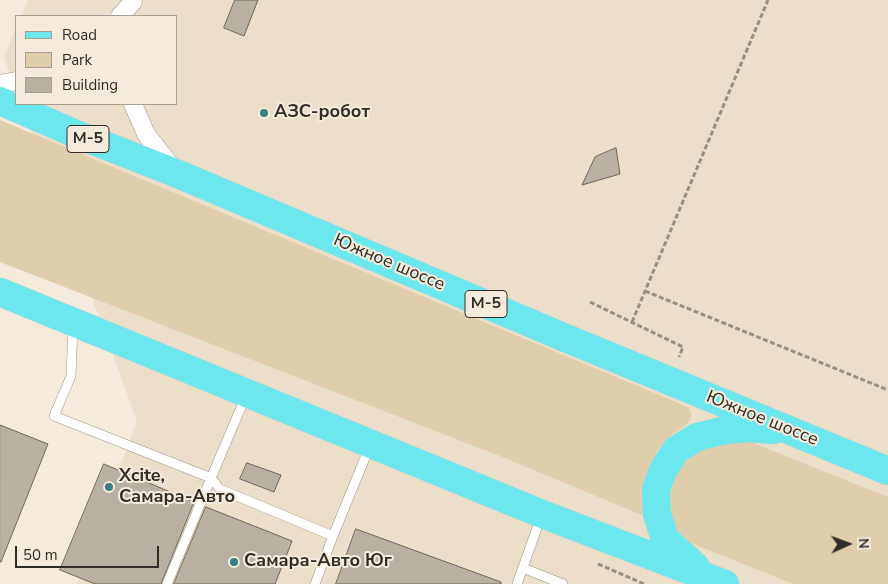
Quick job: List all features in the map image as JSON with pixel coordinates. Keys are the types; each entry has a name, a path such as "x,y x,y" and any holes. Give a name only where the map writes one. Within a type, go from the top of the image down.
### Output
{"main road":[{"name":"Южное шоссе","path":"0,101 888,471"},
{"path":"0,292 542,514 716,580"},
{"path":"716,580 665,539 658,514 656,490 663,470 676,450 697,437 726,430 751,428 794,432"}],"street":[{"path":"121,15 133,6"},
{"path":"0,84 15,81"},
{"path":"133,105 146,134 178,174"}],"lane":[{"path":"73,322 71,376 54,416 211,478 220,489 333,536"},
{"path":"167,584 247,393"},
{"path":"315,584 371,444"},
{"path":"518,584 542,514"},
{"path":"523,568 563,584"}],"path":[{"path":"632,322 768,0"},
{"path":"645,291 888,390"},
{"path":"590,302 683,347 679,356"},
{"path":"598,564 644,584"}],"shaded area":[{"path":"28,0 888,0 888,584 77,584 137,421 21,105 178,105 178,15 21,15"},
{"path":"15,30 15,88 4,57"}],"green space":[{"path":"0,120 688,407 692,416 683,427 664,442 649,467 645,486 644,516 505,458 0,262"},
{"path":"726,437 751,442 888,497 888,584 793,584 686,541 673,525 669,512 669,492 676,472 696,449"}],"building":[{"path":"235,0 258,0 244,36 224,28"},
{"path":"616,148 620,174 582,185 595,157"},
{"path":"0,425 48,444 1,562 0,562"},
{"path":"247,463 281,475 274,492 240,479"},
{"path":"104,464 194,502 161,584 95,584 60,570"},
{"name":"Самара-Авто Юг","path":"206,507 292,541 275,584 174,584"},
{"path":"356,529 501,582 501,584 336,584"}],"place":[{"name":"АЗС-робот","path":"264,113"},
{"name":"Xcite, Самара-Авто","path":"109,487"},
{"name":"Самара-Авто Юг","path":"234,562"}]}
